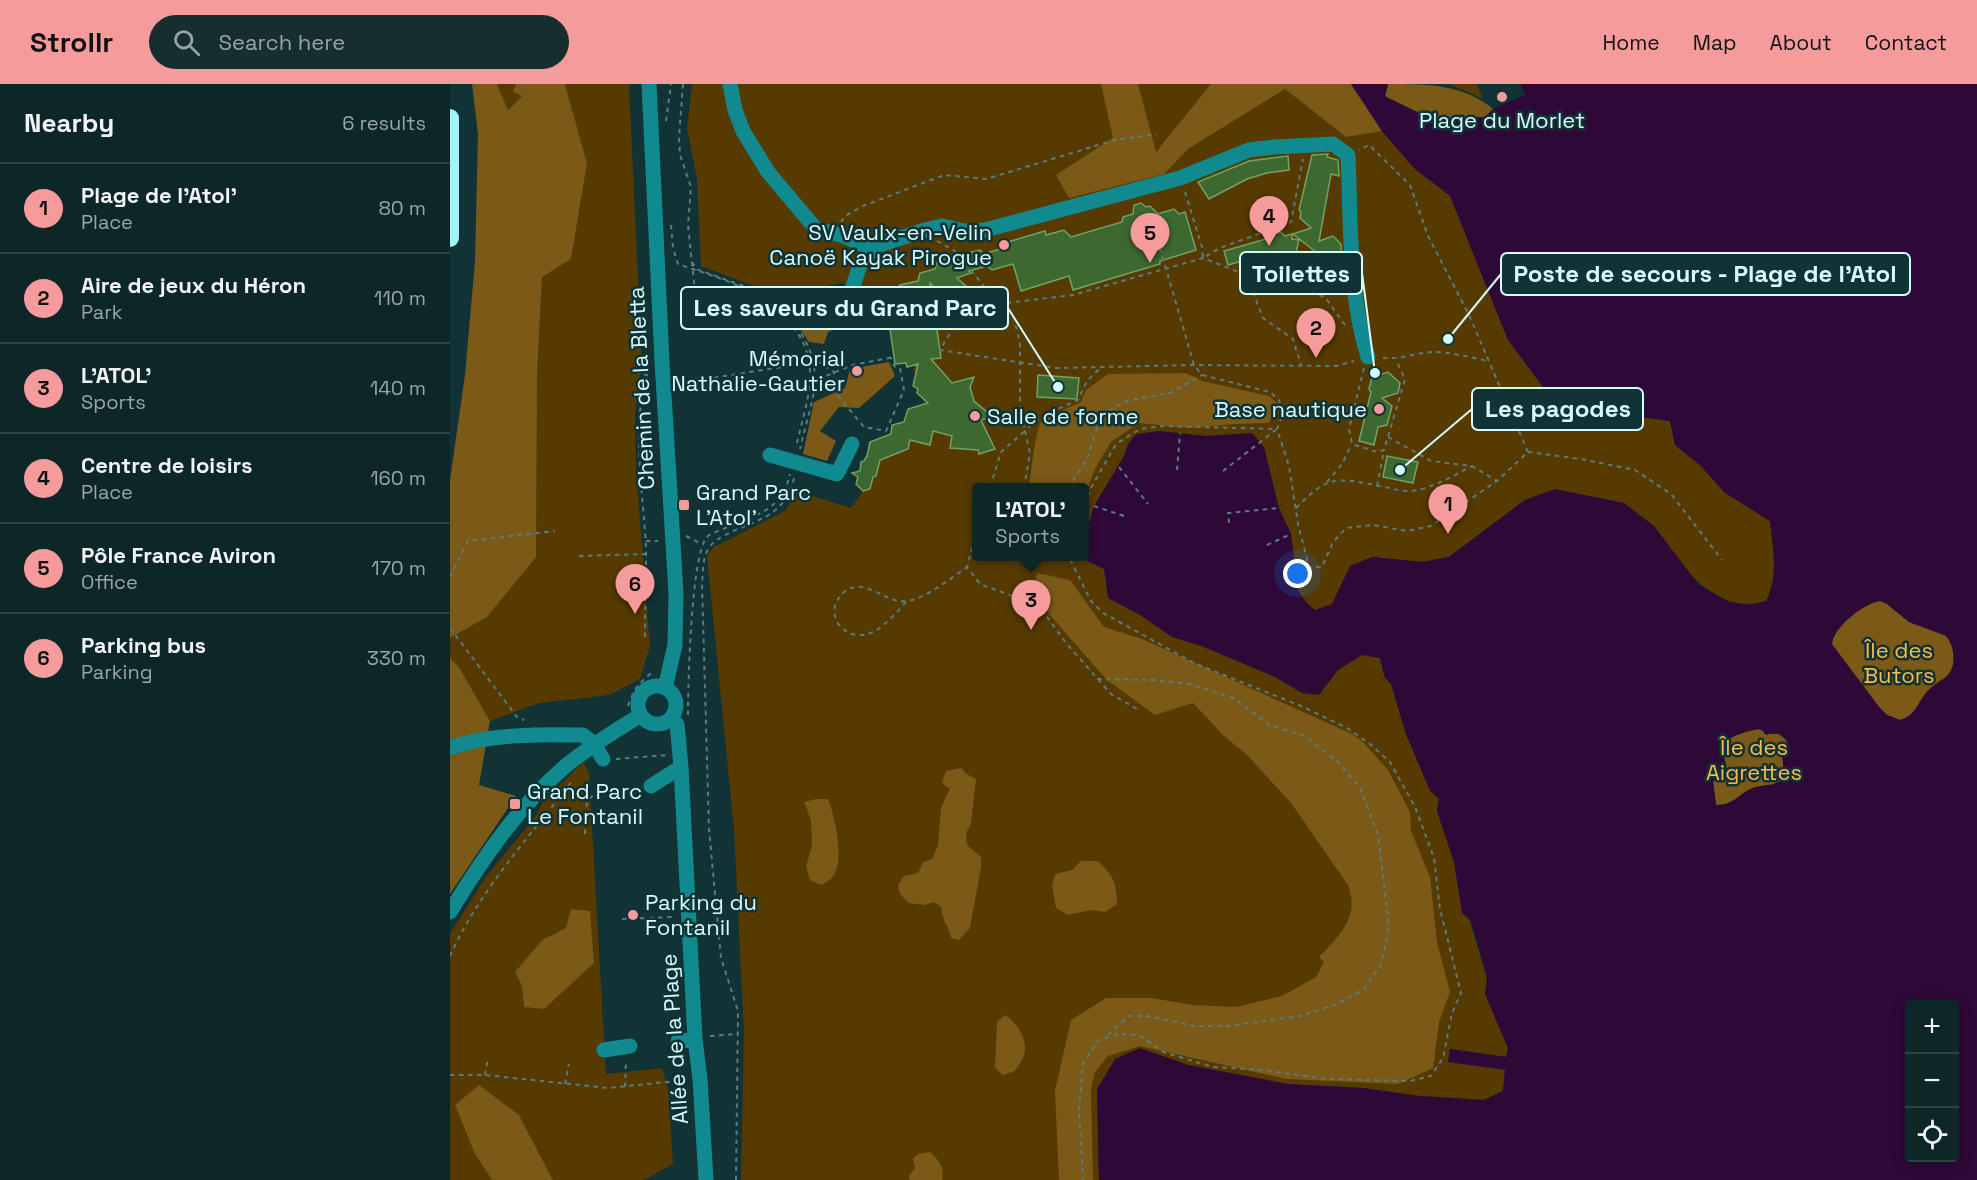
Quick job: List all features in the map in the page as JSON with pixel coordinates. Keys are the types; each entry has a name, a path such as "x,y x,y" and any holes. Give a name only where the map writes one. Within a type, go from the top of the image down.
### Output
{"highway":[{"path":"450,118 450,238"}],"street":[{"name":"Chemin de la Bletta","path":"649,84 676,593 675,645 665,688"},
{"path":"730,84 735,110 743,131 768,172 816,228 844,236 865,246 876,246 942,226 964,231 985,230 1180,178 1249,150 1333,144 1348,155 1355,292 1359,329 1368,357"},
{"path":"756,322 850,295 861,262 876,246"},
{"path":"770,455 837,474 852,444"},
{"path":"653,687 665,688 676,702 676,708 670,719 654,724 644,719 638,704 643,693 653,687"},
{"path":"450,912 492,846 527,804 567,765 594,744 641,715"},
{"name":"Allée de la Plage","path":"670,719 677,724 681,760 695,1039 700,1079 706,1180"},
{"path":"454,744 528,734 584,735 594,744 603,759"},
{"path":"651,786 681,760"},
{"path":"678,1041 695,1039"},
{"path":"604,1050 630,1046"}],"path":[{"path":"665,131 671,84"},
{"path":"683,84 679,138 680,155 691,187 688,225 694,292"},
{"path":"844,236 840,224 845,216 863,206 944,175 986,179 1116,140 1157,134"},
{"path":"1306,145 1291,222 1220,248 1203,258 1072,295 998,304 972,314 955,325 940,350 1056,368 1194,364 1337,366 1368,357 1396,360 1404,356 1436,352 1488,361"},
{"path":"1348,155 1369,146 1410,185 1428,236 1469,315 1528,452"},
{"path":"1180,178 1202,247 1203,258"},
{"path":"671,219 675,259 678,264 727,281 754,294 784,314"},
{"path":"908,236 936,241 947,246 964,260"},
{"path":"1160,248 1194,364 1202,375 1270,392 1279,400 1282,416 1277,429 1223,471"},
{"path":"1203,258 1246,275 1325,297 1349,331"},
{"path":"692,262 696,269 765,294 800,336 807,351 811,369 790,494 777,511 720,538 709,547 703,568 702,632 709,829 721,958 738,1011 736,1180"},
{"path":"971,270 998,304 1014,318 1020,344 1020,413 1030,453 1025,483"},
{"path":"1246,275 1263,318 1293,339 1301,365"},
{"path":"633,304 650,305"},
{"path":"818,379 834,372 853,364 892,357 894,366 900,368 904,390 886,431 864,427 834,391 834,372"},
{"path":"1295,508 1327,482 1342,464 1352,444 1349,429 1368,357"},
{"path":"1377,486 1384,450 1405,379 1396,360"},
{"path":"817,361 834,372"},
{"path":"992,483 1001,452 1040,417 1078,400 1087,381 1100,368"},
{"path":"635,372 655,377 646,386 641,405 640,463 646,541 645,637"},
{"path":"1071,483 1087,459 1101,414 1126,401 1170,393 1202,375"},
{"path":"787,381 806,384"},
{"path":"1089,494 1116,444 1140,429 1163,426 1277,429"},
{"path":"1277,429 1288,466 1295,508 1310,567 1322,567 1333,542 1346,528 1373,525 1407,531 1431,526 1497,481 1528,452"},
{"path":"1177,470 1180,433"},
{"path":"1388,437 1431,461 1472,466 1497,481"},
{"path":"1352,444 1377,452 1384,450"},
{"path":"1528,452 1581,459 1635,470 1671,494 1722,560"},
{"path":"688,720 689,661 699,552 702,544 708,536 763,513 775,505 783,494 795,462"},
{"path":"1327,482 1344,479 1408,492 1441,483 1472,466"},
{"path":"1119,467 1148,504"},
{"path":"1094,506 1124,516"},
{"path":"1229,523 1228,513 1279,508"},
{"path":"450,577 468,540 555,531"},
{"path":"1267,545 1291,534"},
{"path":"646,541 664,540"},
{"path":"906,602 863,586 850,589 843,593 836,602 834,612 836,623 842,630 859,636 870,633 879,628 906,602 944,583 967,567 972,548"},
{"path":"579,556 646,554"},
{"path":"1072,561 1091,601 1103,613 1194,663 1301,706 1347,728 1371,744 1390,762 1415,807 1434,858 1440,909 1461,993 1452,1013 1443,1058 1431,1076 1410,1081 1326,1079 1263,1070 1213,1067 1163,1052 1139,1035 1117,1034 1099,1040 1083,1064 1078,1109 1083,1180"},
{"path":"967,567 980,584 1031,603 1045,614 1066,644 1111,694 1137,709"},
{"path":"450,628 517,717 524,720"},
{"path":"1097,679 1153,680 1189,684 1233,698 1270,725 1304,736 1338,762 1360,788 1378,834 1389,927 1380,965 1370,981 1364,989 1337,1004 1300,1016 1228,1026 1196,1026 1147,1016 1129,1016 1106,1037"},
{"path":"603,759 681,760"},
{"path":"450,956 459,937 500,874 573,779"},
{"path":"585,834 586,803 591,795 599,791 614,789"},
{"path":"622,919 688,916"},
{"path":"695,1039 737,1034"},
{"path":"625,1087 630,1046"},
{"path":"485,1075 488,1058"},
{"path":"565,1084 569,1064"},
{"path":"450,1075 485,1075 608,1088 700,1079"}],"shaded area":[{"path":"497,84 516,84 513,92 522,96 508,110"},
{"path":"565,84 629,84 642,365 635,412 636,471 650,646 640,679 610,695 539,703 490,721 459,667 450,658 450,638 487,617 537,376 542,277 587,163"},
{"path":"692,84 1351,84 1382,131 1415,169 1450,195 1508,340 1577,408 1670,421 1675,445 1701,466 1724,492 1770,521 1774,562 1773,582 1766,601 1746,604 1729,601 1714,594 1700,583 1687,570 1654,526 1525,500 1449,557 1422,562 1372,557 1380,658 1385,678 1391,684 1406,734 1430,790 1439,799 1437,811 1487,978 1485,994 1508,1048 1507,1057 1450,1049 1505,1070 1503,1091 1484,1100 1419,1096 1363,1088 1287,1084 1188,1065 1140,1048 1097,1089 1099,1180 741,1180 744,1033 734,830 707,556 714,547 785,511 797,491 851,508 863,491 856,484 857,472 862,470 861,462 864,461 865,456 870,455 870,442 892,434 892,425 904,422 908,409 918,406 922,410 925,397 917,393 918,389 913,386 919,375 913,370 915,365 907,367 906,363 895,365 890,329 901,327 899,312 889,313 888,293 841,283 780,296 701,266 697,180 687,128"},
{"path":"1351,84 1388,84 1385,97 1442,124 1464,118 1485,117 1493,109 1525,95 1521,84 1977,84 1977,1180 1099,1180 1097,1089 1115,1059 1140,1048 1188,1065 1287,1084 1363,1088 1419,1096 1484,1100 1503,1091 1505,1070 1448,1062 1450,1049 1506,1057 1508,1048 1485,994 1487,978 1471,921 1462,913 1454,862 1437,811 1439,799 1430,791 1406,734 1391,684 1385,678 1380,658 1362,655 1338,670 1319,695 1302,693 1275,677 1204,647 1172,637 1140,615 1108,598 1104,569 1087,561 1089,561 1089,523 1094,506 1124,456 1128,444 1136,434 1160,431 1206,436 1252,433 1264,447 1279,508 1291,534 1298,591 1315,610 1332,604 1350,566 1372,557 1422,562 1449,557 1525,500 1555,489 1624,503 1654,526 1698,584 1729,602 1750,605 1766,601 1770,591 1774,562 1770,521 1724,492 1701,466 1675,445 1670,421 1576,408 1548,394 1508,340 1450,196 1415,169 1382,131","holes":["1880,601 1887,604 1909,622 1945,635 1953,649 1954,661 1950,673 1926,693 1912,713 1900,720 1887,715 1879,707 1832,644 1843,623 1873,603","1762,730 1766,735 1780,734 1788,745 1782,756 1785,777 1777,783 1755,787 1734,800 1716,805 1713,781 1727,775 1724,745 1731,738 1742,733"]},
{"path":"1450,84 1477,84 1483,99"},
{"path":"583,762 589,773 606,1074 662,1068 668,1089 673,1164 644,1180 553,1180 519,1115 475,1154 492,1180 450,1180 450,934 485,878 535,817 542,803","holes":["566,928 524,1007 522,986 515,972 542,940"]}],"green space":[{"path":"472,84 497,84 508,110 522,96 513,92 516,84 565,84 587,163 571,259 542,277 537,376 536,557 487,617 450,638 450,480 465,375 475,261 478,134"},
{"path":"1101,84 1138,84 1156,152 1211,84 1351,84 1382,131 1346,137 1285,89 1188,149 1164,174 1069,198 1056,175 1113,138"},
{"path":"1388,84 1430,85 1457,90 1493,109 1485,117 1464,118 1442,124 1385,96"},
{"path":"830,309 839,314 838,327 828,332 824,344 809,342 792,318 814,318"},
{"path":"889,362 895,376 859,408 839,407 820,431 836,441 827,461 803,454 814,402 845,388 850,369"},
{"path":"1186,373 1202,381 1269,396 1277,403 1269,423 1189,428 1139,423 1111,442 1089,484 1030,483 1035,442 1042,421 1081,402 1086,390 1108,374"},
{"path":"1037,573 1070,580 1104,627 1142,639 1352,734 1362,741 1388,770 1410,812 1411,831 1430,877 1437,942 1450,992 1439,1022 1433,1068 1398,1084 1287,1079 1140,1046 1108,1056 1095,1072 1091,1089 1093,1180 1059,1180 1055,1091 1071,1020 1106,998 1152,998 1192,1005 1236,1007 1282,996 1316,977 1324,962 1319,957 1341,933 1350,916 1351,896 1348,885 1291,803 1247,755 1224,736 1193,703 1155,715 1107,680 1042,606 1031,598"},
{"name":"Île des Butors","path":"1880,601 1909,622 1946,636 1954,654 1952,667 1946,677 1928,692 1912,713 1900,720 1887,715 1879,707 1832,645 1837,631 1850,617 1866,606"},
{"path":"450,658 459,667 490,721 479,785 516,796 450,894"},
{"name":"Île des Aigrettes","path":"1758,729 1765,734 1779,734 1788,742 1783,765 1785,777 1772,786 1763,787 1726,804 1716,805 1713,781 1723,778 1725,773 1724,745 1736,735"},
{"path":"962,768 965,773 976,779 971,824 966,833 967,845 981,857 981,867 970,928 959,940 951,938 941,907 934,902 924,905 909,903 900,894 898,885 904,876 918,873 923,862 932,859 938,845 941,808 950,788 942,782 946,771"},
{"path":"828,799 836,827 839,850 837,869 831,879 822,885 810,880 806,866 812,846 811,820 804,802"},
{"path":"1081,861 1098,861 1113,880 1117,904 1105,912 1091,910 1068,915 1056,908 1052,885 1055,874 1072,870"},
{"path":"571,909 590,911 594,963 544,1009 524,1007 522,986 515,972 542,940 566,928"},
{"path":"1005,1015 1022,1033 1025,1052 1015,1071 1003,1075 995,1068 997,1022"},
{"path":"479,1085 519,1115 553,1180 492,1180 475,1154 455,1105"},
{"path":"930,1152 940,1164 943,1172 942,1180 910,1180 909,1176 915,1168 913,1159 918,1154"}],"building":[{"path":"1328,154 1327,157 1338,160 1339,176 1331,174 1319,241 1333,236 1341,244 1343,278 1341,289 1328,293 1323,289 1324,282 1320,278 1323,266 1316,259 1317,253 1293,234 1311,228 1300,218 1299,210 1312,155"},
{"path":"1288,156 1289,170 1247,179 1209,199 1198,182 1249,161"},
{"path":"1141,203 1146,207 1150,206 1158,214 1174,209 1179,214 1185,212 1196,250 1160,261 1160,264 1073,290 1069,276 1021,291 1013,264 992,270 987,266 969,271 971,273 957,278 968,288 966,298 957,301 954,298 948,300 930,283 931,323 936,323 941,358 931,359 952,383 974,377 970,387 974,401 993,417 981,420 995,449 979,454 978,450 950,448 952,436 933,431 930,445 910,440 908,449 880,460 870,489 863,491 856,484 858,477 852,473 860,471 861,462 867,456 870,442 891,434 892,425 904,422 908,409 928,403 913,386 918,364 907,367 906,363 895,364 890,329 901,328 899,312 912,308 898,294 900,285 918,281 920,273 935,269 938,260 953,255 965,266 967,253 980,250 984,254 1003,248 1001,244 1045,231 1046,235 1064,230 1071,237 1122,222 1123,217 1133,214 1134,205"},
{"path":"1281,232 1285,236 1292,234 1292,239 1299,240 1295,257 1252,267 1245,260 1228,265 1224,251 1273,237 1273,234"},
{"name":"Base nautique","path":"1388,372 1400,383 1398,393 1382,398 1392,406 1387,425 1378,427 1374,445 1359,441 1371,392 1369,389 1372,377"},
{"path":"1038,375 1079,378 1077,399 1037,397"},
{"path":"1387,456 1418,462 1413,483 1383,477"}],"place":[{"name":"Plage du Morlet","path":"1502,97"},
{"name":"SV Vaulx-en-Velin Canoë Kayak Pirogue","path":"1004,245"},
{"name":"Centre de loisirs","path":"1269,246"},
{"name":"Pôle France Aviron","path":"1150,263"},
{"name":"Poste de secours - Plage de l'Atol","path":"1448,339"},
{"name":"Aire de jeux du Héron","path":"1316,358"},
{"name":"Mémorial Nathalie-Gautier","path":"857,371"},
{"name":"Toilettes","path":"1375,373"},
{"name":"Les saveurs du Grand Parc","path":"1058,387"},
{"name":"Base nautique","path":"1379,409"},
{"name":"Salle de forme","path":"975,416"},
{"name":"Les pagodes","path":"1400,470"},
{"name":"Grand Parc L'Atol'","path":"684,505"},
{"name":"Plage de l'Atol'","path":"1448,534"},
{"name":"Parking bus","path":"635,614"},
{"name":"L'ATOL'","path":"1031,630"},
{"name":"Grand Parc Le Fontanil","path":"515,804"},
{"name":"Parking du Fontanil","path":"633,915"}]}
